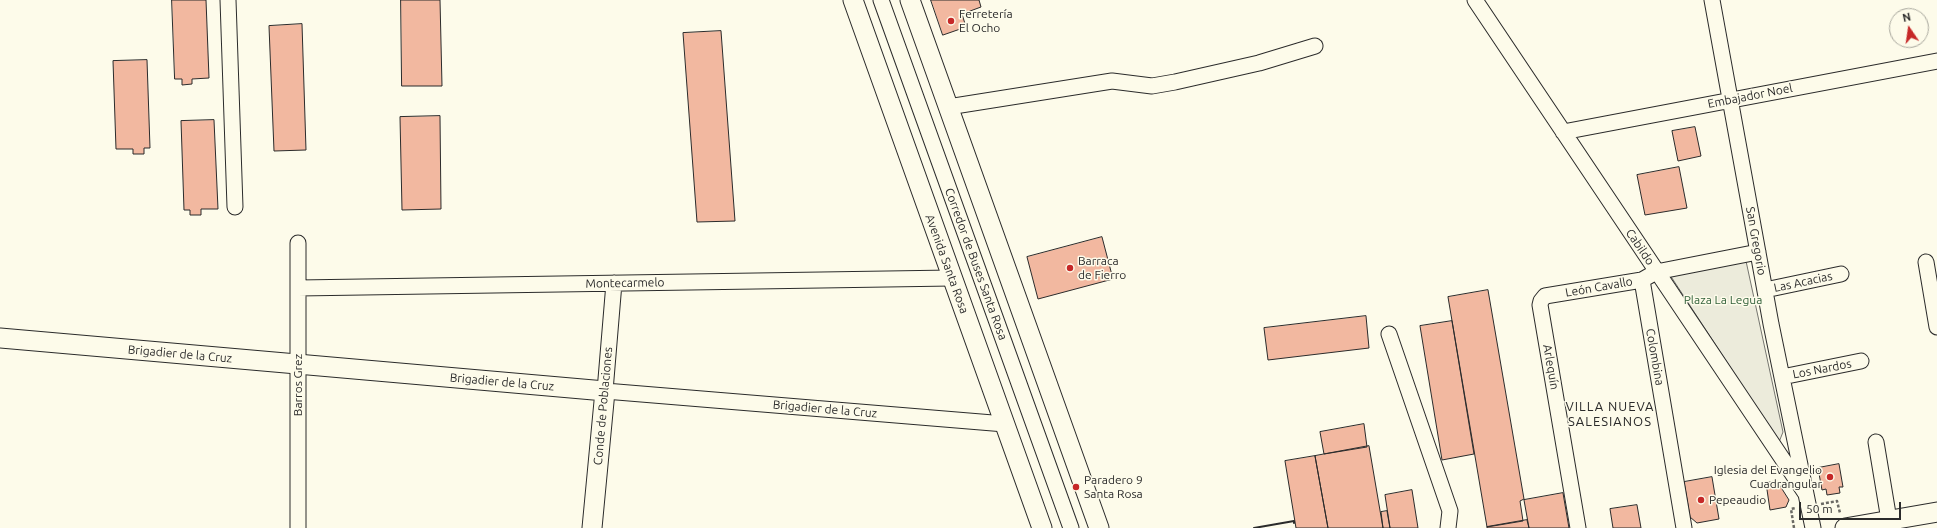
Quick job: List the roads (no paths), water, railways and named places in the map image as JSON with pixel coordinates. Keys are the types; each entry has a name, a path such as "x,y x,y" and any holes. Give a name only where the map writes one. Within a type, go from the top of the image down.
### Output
{"main road":[{"name":"Avenida Santa Rosa","path":"853,0 1042,528"},
{"path":"910,0 1099,528"},
{"name":"Brigadier de la Cruz","path":"0,338 605,392"},
{"name":"Conde de Poblaciones","path":"592,528 605,392"},
{"path":"1845,528 1937,512"}],"street":[{"path":"228,0 235,207"},
{"name":"Corredor de Buses Santa Rosa","path":"881,0 1071,528"},
{"name":"Cabildo","path":"1475,0 1806,494"},
{"name":"San Gregorio","path":"1712,0 1765,290 1813,528"},
{"path":"948,107 1112,81 1152,86 1259,62 1315,46"},
{"name":"Embajador Noel","path":"1563,132 1937,62"},
{"name":"Barros Grez","path":"298,243 298,528"},
{"name":"León Cavallo","path":"1541,301 1545,296 1642,280 1656,272 1758,252"},
{"path":"1926,262 1937,327"},
{"name":"Las Acacias","path":"1765,290 1840,274"},
{"name":"Montecarmelo","path":"298,288 952,278"},
{"name":"Colombina","path":"1642,280 1684,528"},
{"name":"Conde de Poblaciones","path":"605,392 614,283"},
{"name":"Arlequín","path":"1541,301 1540,305 1578,528"},
{"path":"1389,334 1450,511 1448,528"},
{"name":"Los Nardos","path":"1782,377 1861,361"},
{"name":"Brigadier de la Cruz","path":"605,392 1005,424"},
{"path":"1876,442 1889,520"}],"place":[{"name":"Ferretería El Ocho","path":"951,21"},
{"name":"Barraca de Fierro","path":"1070,268"},
{"name":"Iglesia del Evangelio Cuadrangular","path":"1830,477"},
{"name":"Paradero 9 Santa Rosa","path":"1076,487"},
{"name":"Pepeaudio","path":"1701,500"}],"district":[{"name":"VILLA NUEVA SALESIANOS","path":"1610,414"}],"park label":[{"name":"Plaza La Legua","path":"1723,300"}]}
